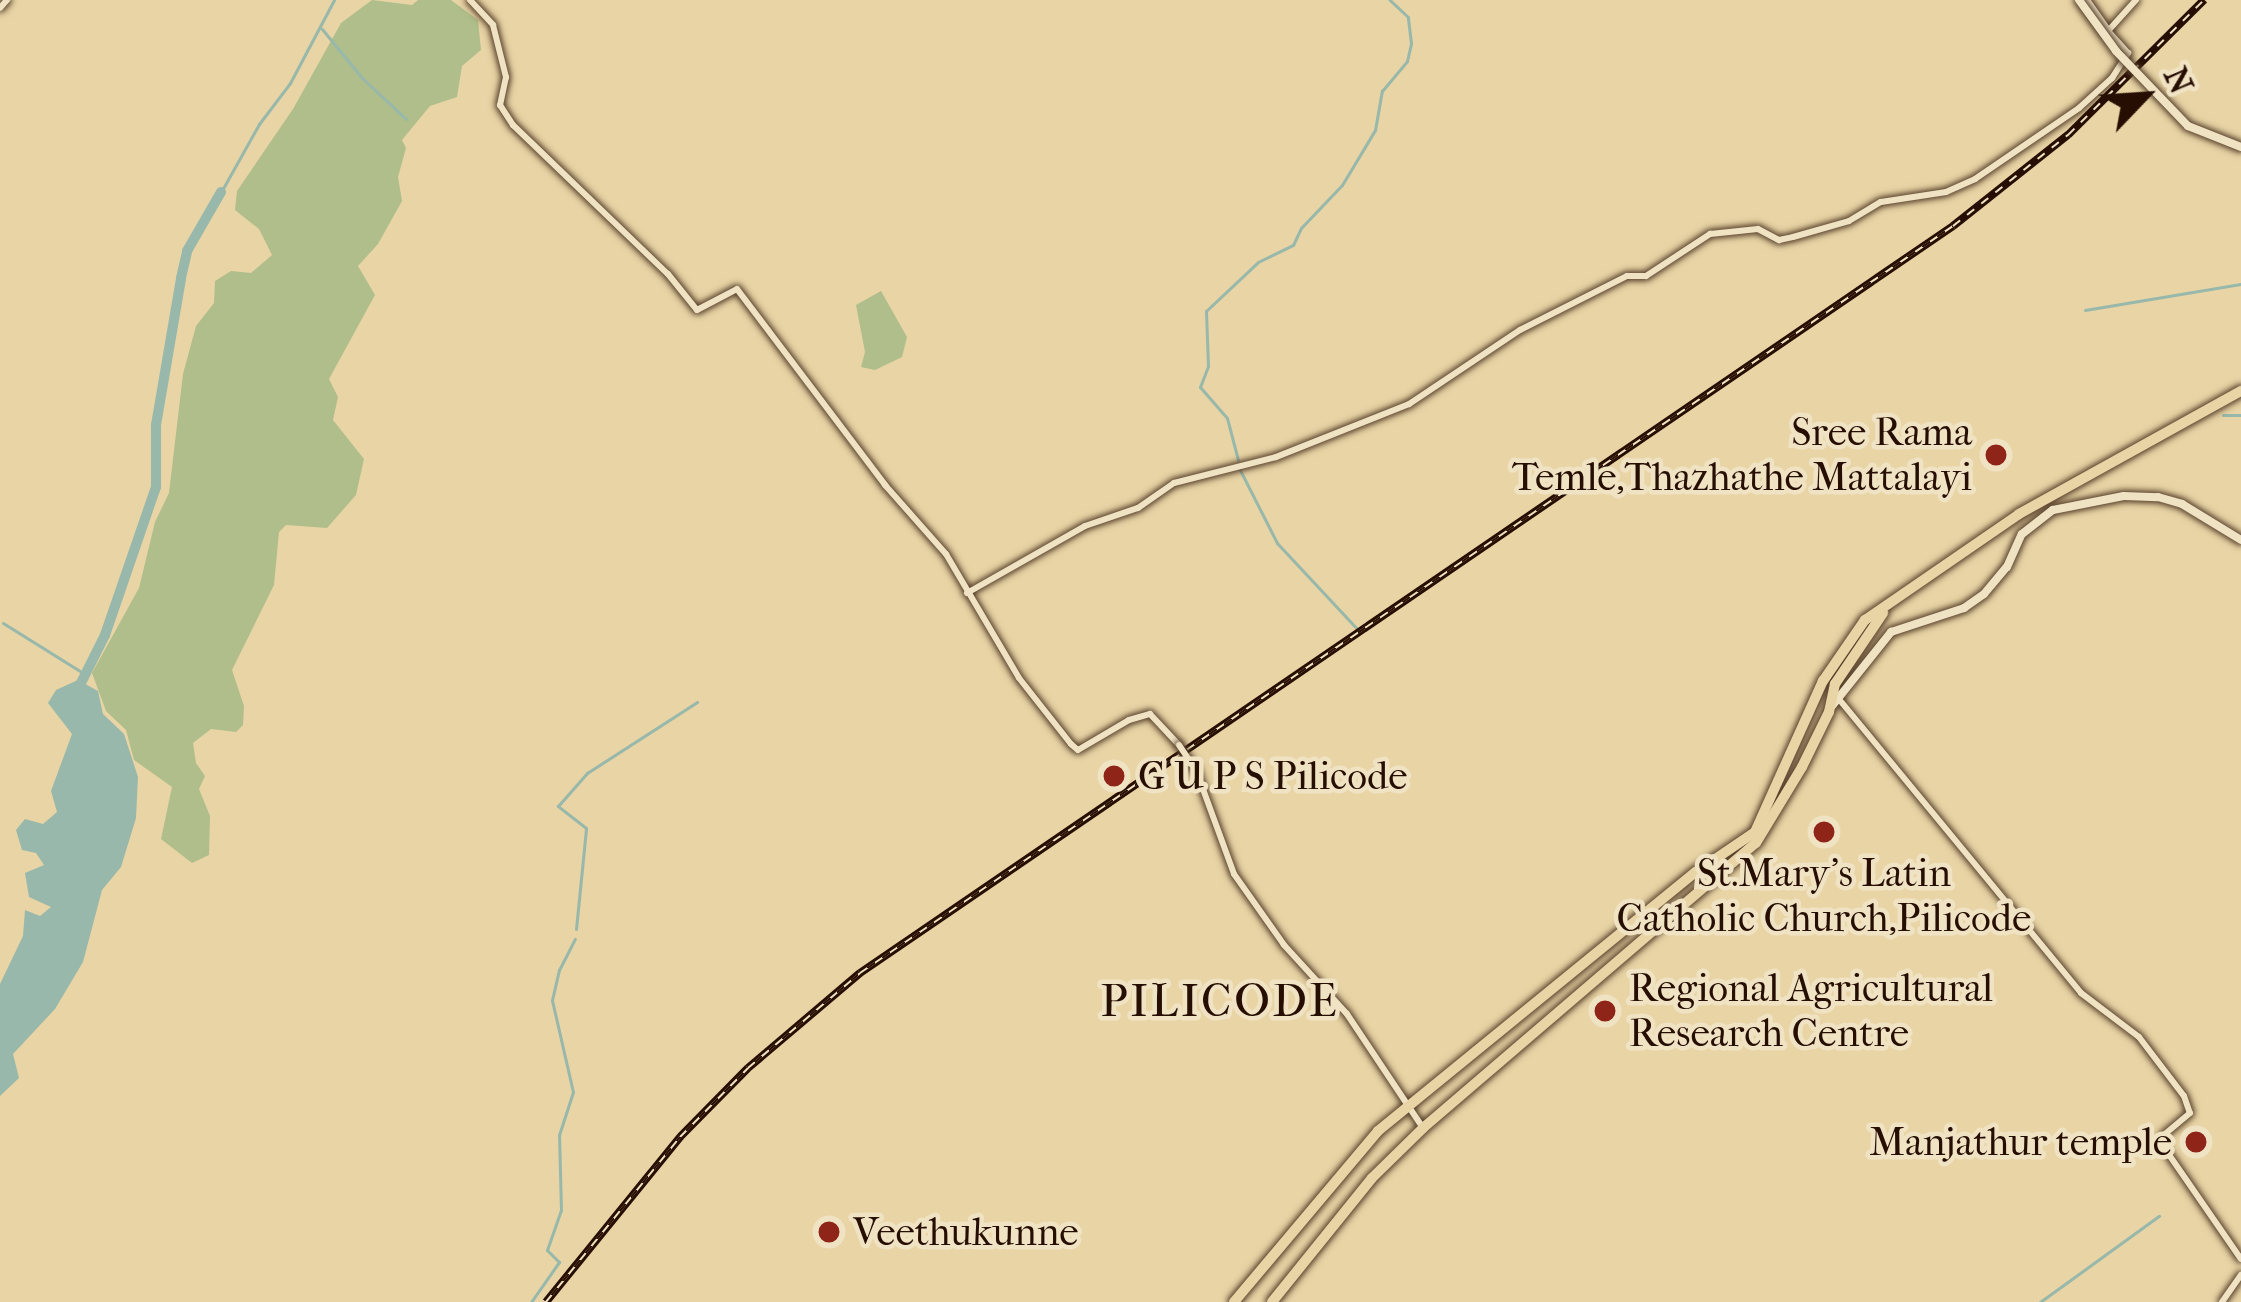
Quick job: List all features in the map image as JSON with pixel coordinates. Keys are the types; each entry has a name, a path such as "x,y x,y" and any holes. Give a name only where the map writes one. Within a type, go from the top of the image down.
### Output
{"highway":[{"path":"1234,1302 1342,1171 1407,1106 1696,872 1755,832 1784,777 1823,681 1865,620 2019,514 2241,391"},
{"path":"1272,1302 1347,1206 1423,1128 1736,863 1770,822 1829,712 1834,684 1885,610"}],"main road":[{"path":"2082,0 2108,31"},
{"path":"2082,0 2116,51 2188,126 2241,147"},
{"path":"1829,712 1891,632 1964,608 1984,593 2007,567 2022,534 2053,510 2124,496 2158,497 2182,504 2241,540"}],"street":[{"path":"0,8 7,0"},
{"path":"470,0 493,25 506,77 500,105 513,125 668,274 697,310 737,289 894,496 946,554 1019,678 1076,749 1144,714 1179,746 1196,770 1234,874 1284,945 1347,1014 1423,1128"},
{"path":"968,592 1085,526 1138,508 1174,483 1276,458 1409,404 1520,331 1620,279 1646,276 1710,233 1758,229 1779,240 1849,221 1881,202 1946,192 1975,178 2079,108 2113,78 2128,53 2108,31 2136,0"},
{"path":"1838,698 2081,993 2139,1037 2184,1096 2190,1113 2162,1142 2241,1259"},
{"path":"2222,1302 2241,1276"}],"green space":[{"path":"372,0 412,5 418,0 451,0 478,20 481,50 462,66 457,97 430,106 402,140 406,148 398,177 402,201 378,244 358,266 375,295 329,379 338,397 333,420 364,459 356,495 327,528 286,525 279,532 274,585 232,670 244,706 243,725 236,732 211,729 193,743 196,763 205,776 199,789 210,816 209,855 192,863 161,839 172,787 134,760 126,730 106,711 92,673 139,588 155,522 169,493 183,374 196,326 214,303 215,281 231,271 251,273 272,255 259,229 235,210 237,191 293,109 341,23"},
{"path":"881,291 907,337 902,357 875,370 861,367 865,352 856,305"}],"shaded area":[{"path":"78,680 98,691 103,714 124,734 138,777 136,818 121,867 102,890 83,962 55,1009 13,1054 19,1078 0,1096 0,984 23,936 25,910 40,916 51,907 29,897 25,873 44,865 36,853 22,850 16,830 25,819 43,824 57,812 51,791 72,734 48,703 56,690"}],"waterway":[{"path":"221,192 259,124 290,83 334,0"},
{"path":"1238,460 1227,418 1200,387 1208,366 1206,311 1258,262 1293,245 1301,228 1342,185 1375,130 1382,91 1407,61 1411,43 1408,17 1390,0"},
{"path":"322,29 362,78 406,119"},
{"path":"78,689 105,635 156,487 156,425 181,278 187,251 221,192"},
{"path":"2085,310 2241,284"},
{"path":"2223,415 2241,415"},
{"path":"1240,470 1277,543 1358,630"},
{"path":"3,623 83,673"},
{"path":"576,929 586,828 558,806 587,773 697,702"},
{"path":"531,1302 559,1262 547,1250 561,1210 559,1135 573,1092 552,1000 559,970 575,939"},
{"path":"2040,1302 2159,1216"}],"railway":[{"path":"546,1302 680,1137 748,1068 860,973 1953,226 2068,135 2204,0"}],"place":[{"name":"Sree Rama Temle,Thazhathe Mattalayi","path":"1996,455"},
{"name":"G U P S Pilicode","path":"1114,776"},
{"name":"St.Mary's Latin Catholic Church,Pilicode","path":"1824,832"},
{"name":"Regional Agricultural Research Centre","path":"1605,1011"},
{"name":"Manjathur temple","path":"2196,1142"},
{"name":"Veethukunne","path":"829,1232"}],"district":[{"name":"PILICODE","path":"1220,1002"}]}
